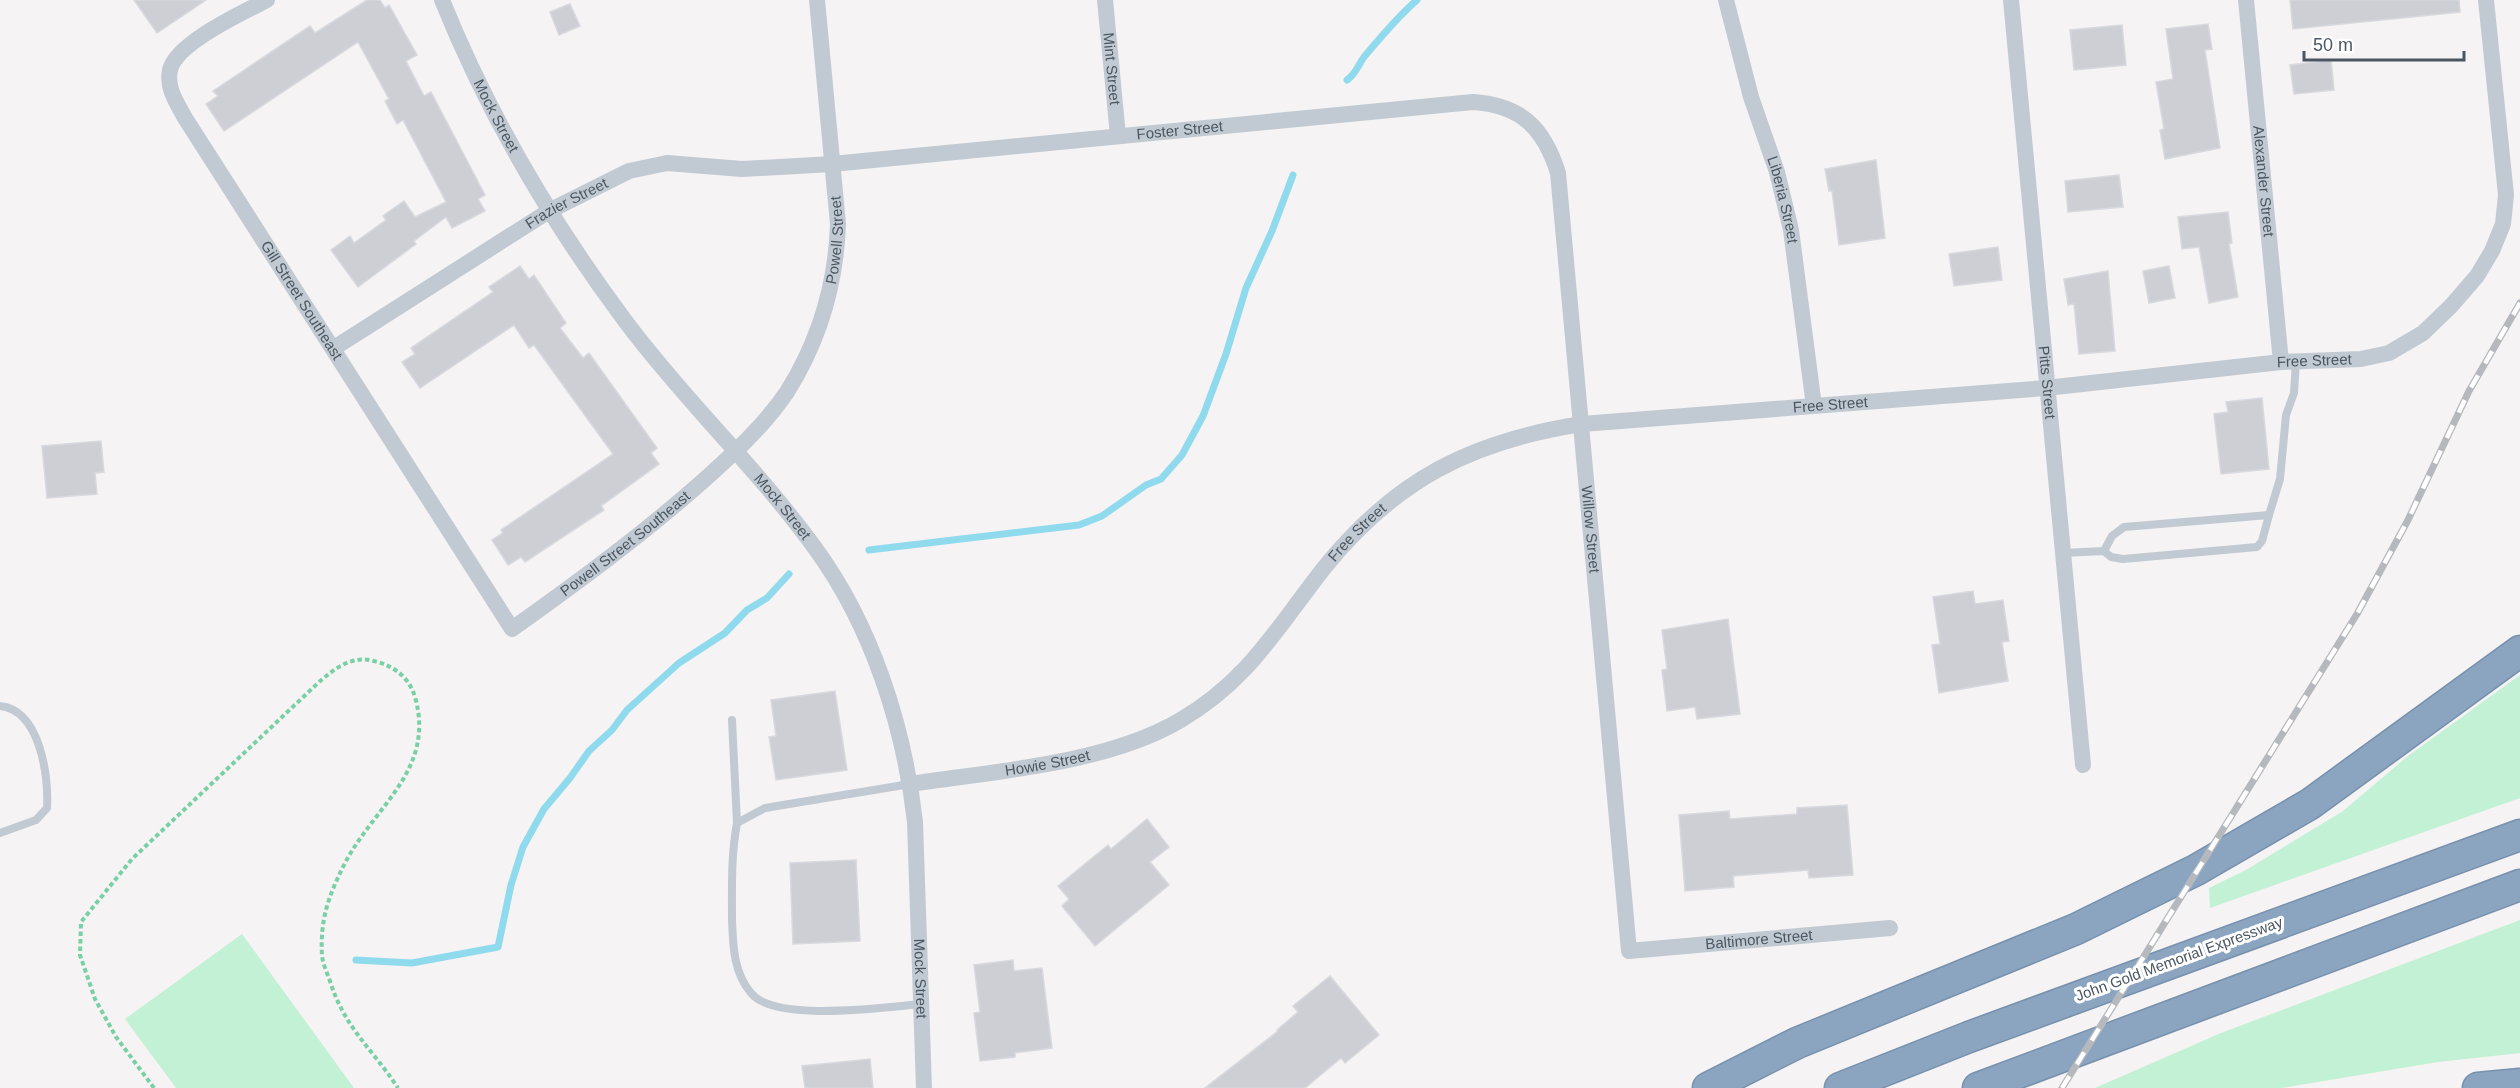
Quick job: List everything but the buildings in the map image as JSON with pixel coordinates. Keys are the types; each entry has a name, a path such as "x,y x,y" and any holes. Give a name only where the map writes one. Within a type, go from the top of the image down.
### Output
{"highway":[{"path":"1708,1088 1797,1042 2076,929 2196,870 2310,804 2520,651"},
{"name":"John Gold Memorial Expressway","path":"1840,1088 1968,1037 2520,835"},
{"path":"1978,1088 2520,885"},
{"path":"2478,1088 2520,1084"}],"street":[{"name":"Gill Street Southeast","path":"267,0 216,28 177,56 170,69 170,90 185,118 512,629"},
{"name":"Mock Street","path":"442,0 474,73 549,212 625,321 679,390 785,508 816,550 853,610 876,660 911,784 915,822 924,1088"},
{"name":"Powell Street","path":"735,452 786,393 820,326 837,255 838,224 817,0"},
{"name":"Mint Street","path":"1105,0 1118,136"},
{"name":"Liberia Street","path":"1726,0 1751,97 1777,172 1791,230 1814,406"},
{"name":"Pitts Street","path":"2011,0 2083,765"},
{"name":"Alexander Street","path":"2246,0 2288,362"},
{"name":"Free Street","path":"1179,722 1223,691 1251,665 1325,567 1365,524 1410,486 1476,450 1536,431 1582,424 2046,388 2288,362 2361,359 2389,353 2423,333 2471,284 2492,251 2503,224 2506,195 2486,0"},
{"name":"Foster Street","path":"832,164 1473,102 1502,106 1524,119"},
{"name":"Willow Street","path":"1524,119 1543,138 1558,173 1629,951"},
{"name":"Frazier Street","path":"333,348 549,212 629,171 667,163 742,169 832,164"},
{"name":"Powell Street Southeast","path":"512,629 617,554 735,452"},
{"name":"Howie Street","path":"911,784 1084,756 1152,736 1179,722"},
{"name":"Baltimore Street","path":"1629,951 1890,928"}],"lane":[{"path":"2062,553 2104,551 2111,557 2123,559 2257,547 2262,541 2280,478 2286,415 2294,393 2288,362"},
{"path":"2104,551 2112,536 2124,527 2269,515"},
{"path":"0,705 20,713 34,729 48,790 47,808 36,820 0,833"},
{"path":"732,720 737,823 731,854 733,955 751,994 777,1007 813,1012 921,1004"},
{"path":"737,823 765,808 911,784"}],"path":[{"path":"154,1088 116,1037 95,999 80,955 81,922 132,859 318,683 339,665 363,658 389,664 410,684 420,715 419,746 403,781 345,863 323,912 322,958 338,1006 398,1088"}],"green space":[{"path":"2520,675 2520,798 2210,908 2209,888 2246,870 2343,811 2408,756"},
{"path":"2520,920 2520,1053 2438,1062 2282,1088 2095,1088 2221,1033"},
{"path":"242,934 354,1088 176,1088 125,1019"}],"waterway":[{"path":"1347,80 1383,35 1417,0"},
{"path":"869,550 1079,525 1102,516 1146,485 1161,479 1182,455 1203,416 1226,354 1246,288 1272,231 1293,175"},
{"path":"356,960 412,963 498,947 511,885 523,847 544,809 589,751 612,730 627,710 679,663 725,633 747,610 767,598 789,574"}],"railway":[{"path":"2062,1088 2357,614 2408,520 2469,391 2520,303"}]}
